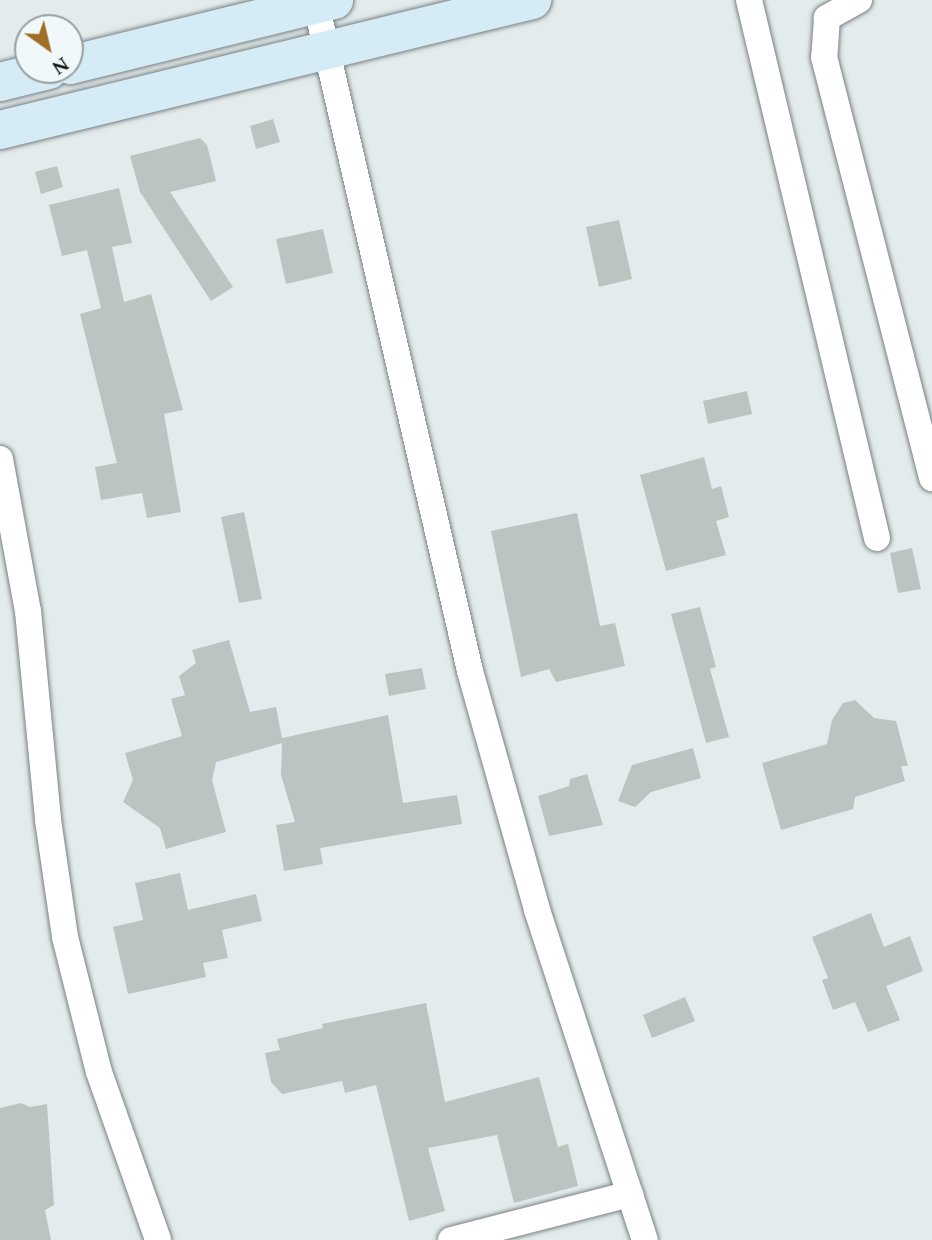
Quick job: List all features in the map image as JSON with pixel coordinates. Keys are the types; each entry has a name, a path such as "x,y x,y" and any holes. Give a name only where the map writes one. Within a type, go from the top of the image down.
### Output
{"street":[{"path":"0,130 532,0"},
{"path":"749,0 877,538"},
{"path":"859,0 827,18 824,57 932,478"},
{"path":"84,62 325,2 328,49 470,671 537,910 645,1240"},
{"path":"0,459 28,611 48,820 65,937 99,1072 158,1240"},
{"path":"451,1240 630,1194"}],"building":[{"path":"273,119 280,142 256,149 250,126"},
{"path":"200,138 207,145 216,181 170,192 233,287 211,301 140,192 130,156"},
{"path":"57,166 63,187 41,194 35,172"},
{"path":"119,188 132,243 112,247 124,302 151,294 183,410 164,414 181,512 147,518 142,493 101,500 95,467 117,463 80,314 101,308 87,250 62,256 49,205"},
{"path":"619,220 632,279 599,287 586,227"},
{"path":"323,229 333,273 286,284 276,239"},
{"path":"747,391 752,414 708,424 703,401"},
{"path":"704,457 712,489 721,486 729,517 716,521 726,555 666,571 640,475"},
{"path":"244,512 262,599 239,603 221,517"},
{"path":"577,513 600,626 615,623 625,666 556,682 549,669 521,677 491,531"},
{"path":"912,548 921,589 898,593 890,553"},
{"path":"700,607 716,667 710,669 729,737 706,743 671,614"},
{"path":"229,640 250,712 276,707 282,738 388,715 403,803 457,795 462,824 320,848 323,864 284,871 276,825 295,822 281,775 282,743 216,762 212,780 226,832 166,849 160,828 123,802 133,780 125,753 182,736 171,699 185,695 179,676 196,663 192,650"},
{"path":"422,668 426,689 389,696 385,674"},
{"path":"855,700 874,718 896,721 908,766 901,766 905,781 855,797 853,809 781,830 762,763 827,744 832,720 843,703"},
{"path":"693,748 701,778 651,792 635,807 618,801 632,765"},
{"path":"587,774 603,825 549,836 538,796 569,786 570,779"},
{"path":"180,873 188,910 256,894 262,921 222,930 228,958 203,963 206,977 128,994 113,927 143,920 135,883"},
{"path":"871,913 884,947 910,936 923,971 886,986 900,1020 868,1032 855,1002 833,1010 822,980 828,978 812,937"},
{"path":"685,997 695,1021 652,1038 643,1015"},
{"path":"426,1003 445,1102 539,1077 558,1147 568,1144 578,1186 514,1203 497,1135 428,1148 445,1211 409,1221 376,1085 345,1093 342,1081 282,1094 271,1082 265,1053 280,1050 277,1039 323,1028 322,1024"},
{"path":"21,1103 30,1107 47,1104 54,1205 45,1210 51,1240 0,1240 0,1108"}]}
